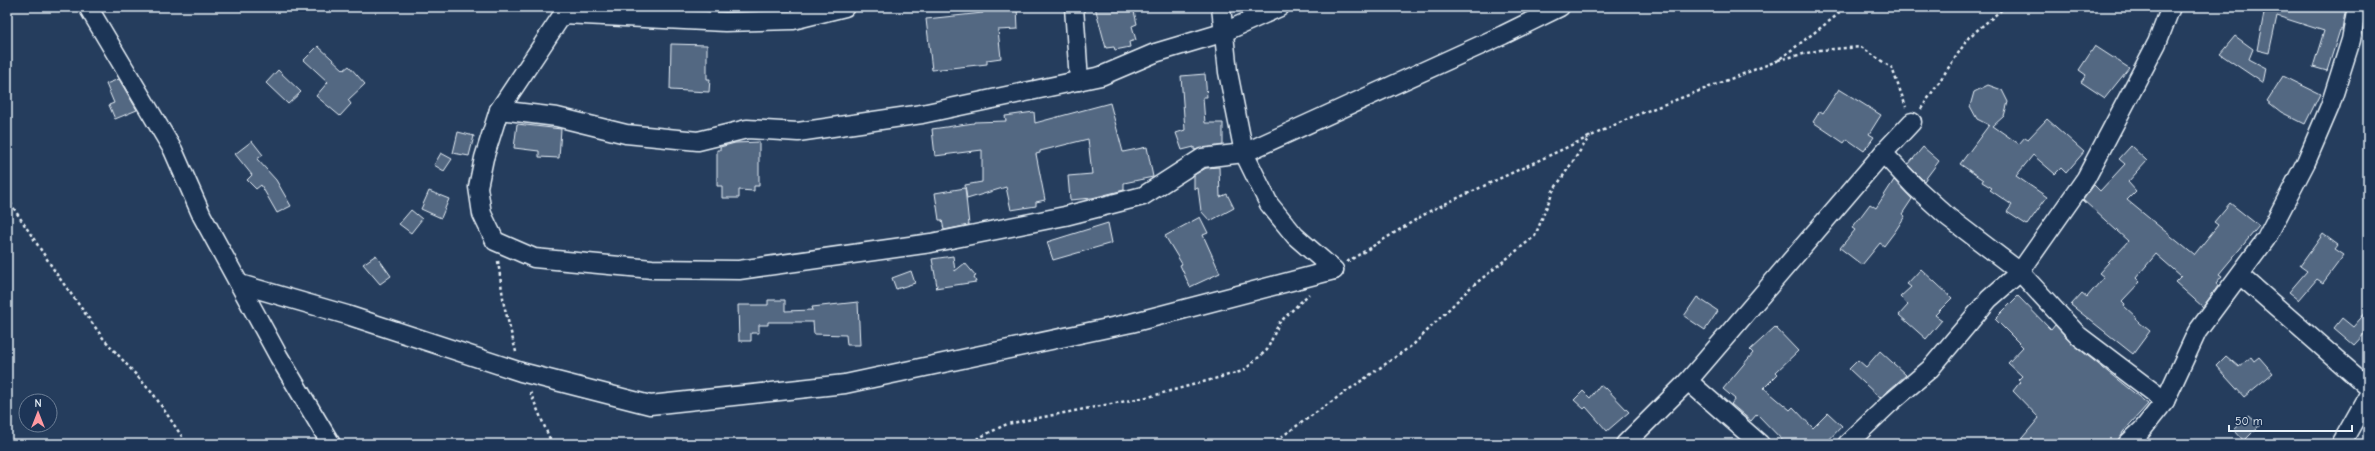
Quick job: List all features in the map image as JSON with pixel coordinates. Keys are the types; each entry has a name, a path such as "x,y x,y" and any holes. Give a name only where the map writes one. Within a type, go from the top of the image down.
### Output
{"street":[{"path":"88,7 173,150 202,216 279,357 331,444"},
{"path":"845,7 793,20 725,22 564,11 499,110 484,158 478,187 482,214 495,241 534,258 652,269 739,270 931,243 1066,216 1143,196 1202,158 1244,153 1503,35 1560,7"},
{"path":"1074,7 1079,81"},
{"path":"1222,7 1222,33 1244,153 1269,204 1295,236 1334,270"},
{"path":"499,110 557,117 626,134 698,141 747,129 798,132 922,114 1101,76 1155,53 1222,33 1280,7"},
{"path":"1847,444 1930,369 1989,299 2020,272 2086,178 2158,43 2171,7"},
{"path":"2127,444 2142,430 2165,401 2197,332 2266,239 2306,162 2330,106 2351,40 2358,7"},
{"path":"1625,444 1688,381 1883,153 1912,122"},
{"path":"1883,153 1914,186 1948,217 2020,272 2079,336 2165,401"},
{"path":"240,284 347,316 521,372 650,406 845,384 1131,323 1334,270"},
{"path":"2240,275 2368,387"},
{"path":"1688,381 1760,444"},
{"path":"2341,444 2368,396"}],"path":[{"path":"1777,61 1836,16 1844,7"},
{"path":"1912,122 1969,37 2005,7"},
{"path":"1334,270 1430,211 1634,116 1777,61 1820,50 1861,47 1892,68 1912,122"},
{"path":"1271,444 1414,344 1470,288 1535,236 1553,191 1590,136"},
{"path":"7,198 58,276 103,338 154,395 187,444"},
{"path":"495,241 504,305 521,372 552,444"},
{"path":"966,444 1007,424 1152,396 1243,371 1267,350 1279,323 1312,291"}],"building":[{"path":"982,7 1017,7 1018,29 998,30 1001,58 987,60 987,64 932,70 926,19 983,13"},
{"path":"1095,7 1133,7 1137,24 1132,26 1136,40 1129,42 1130,47 1115,50 1114,47 1106,48"},
{"path":"2257,7 2346,7 2342,30 2340,30 2327,71 2313,67 2324,31 2277,16 2269,53 2257,50 2264,13 2256,10"},
{"path":"2235,36 2253,49 2249,59 2266,68 2263,83 2220,54"},
{"path":"671,44 707,45 707,79 710,79 709,92 670,90"},
{"path":"318,46 344,70 349,66 365,84 348,100 351,104 340,116 316,96 328,82 304,60"},
{"path":"2095,46 2129,68 2105,98 2081,82 2086,75 2079,70"},
{"path":"278,70 301,92 288,104 266,83"},
{"path":"1205,74 1207,97 1203,97 1205,123 1223,123 1223,145 1194,150 1194,147 1182,150 1176,133 1185,130 1181,76"},
{"path":"2283,76 2320,94 2305,124 2281,112 2267,101"},
{"path":"119,79 137,110 115,119 109,105 114,103 106,84"},
{"path":"1988,85 2002,90 2008,102 2004,116 1993,126 2019,144 2025,137 2028,139 2047,119 2084,152 2066,173 2061,168 2055,174 2033,155 2016,176 2047,197 2027,225 2007,212 2012,205 1990,190 1992,188 1982,182 1983,180 1960,164 1989,125 1977,119 1970,106 1974,92"},
{"path":"1839,89 1881,115 1869,134 1874,137 1864,151 1847,139 1844,143 1813,122 1820,111 1823,113"},
{"path":"1110,103 1123,152 1147,147 1153,177 1124,183 1124,190 1092,198 1070,200 1068,176 1092,174 1088,139 1040,151 1040,153 1036,154 1045,200 1036,202 1036,206 1011,210 1006,187 967,199 965,185 982,182 982,150 935,156 932,129 974,122 1006,121 1005,116 1034,112 1035,123"},
{"path":"517,124 561,129 559,158 539,157 539,151 514,148"},
{"path":"458,132 474,136 469,156 453,153"},
{"path":"252,141 263,155 257,159 276,180 291,206 277,213 261,185 256,189 247,180 252,175 235,154"},
{"path":"759,142 759,186 754,186 754,191 739,190 739,198 722,198 722,186 717,186 717,150 720,150 720,147 735,143"},
{"path":"2131,146 2147,161 2128,182 2136,191 2127,200 2194,255 2218,225 2214,222 2230,203 2259,226 2219,274 2222,276 2216,283 2218,286 2203,307 2175,282 2181,276 2156,254 2136,278 2140,282 2122,301 2125,304 2124,306 2136,317 2135,319 2150,331 2133,354 2071,305 2082,293 2087,297 2104,277 2099,273 2128,241 2083,200 2094,185 2100,191 2125,164 2119,159"},
{"path":"1923,147 1939,161 1924,181 1908,165"},
{"path":"441,153 452,159 444,171 434,165"},
{"path":"1219,167 1220,197 1227,194 1234,208 1210,221 1201,211 1198,188 1194,189 1194,175 1206,168"},
{"path":"1894,180 1912,199 1902,214 1905,216 1884,246 1880,243 1862,265 1840,248 1855,230 1852,228 1870,204 1876,208"},
{"path":"965,188 969,225 944,230 942,220 939,220 935,193"},
{"path":"429,191 449,199 441,218 421,209"},
{"path":"411,210 422,219 411,233 399,224"},
{"path":"1200,217 1208,233 1203,235 1220,273 1190,287 1180,265 1182,264 1165,236"},
{"path":"1108,223 1112,243 1053,260 1047,242"},
{"path":"2323,234 2338,245 2335,249 2344,255 2323,283 2317,279 2299,300 2289,292 2307,271 2300,266"},
{"path":"376,255 391,276 380,284 363,264"},
{"path":"953,256 955,271 965,263 976,276 974,277 976,282 935,288 937,286 932,259"},
{"path":"1921,269 1952,298 1935,315 1942,320 1926,339 1899,315 1908,305 1900,297 1911,287 1907,284"},
{"path":"911,271 915,283 896,289 892,278"},
{"path":"2018,296 2051,330 2055,325 2073,344 2148,404 2123,432 2117,444 2017,444 2039,418 2013,391 2020,382 2018,380 2022,376 2008,363 2023,347 1995,319"},
{"path":"1697,297 1718,311 1705,330 1684,316"},
{"path":"768,300 785,300 785,311 813,310 812,307 858,302 860,345 847,345 846,335 814,334 813,322 768,322 768,325 759,325 759,333 751,333 751,341 739,341 738,305 768,305"},
{"path":"2368,310 2368,330 2354,345 2334,328 2342,318 2353,327"},
{"path":"1775,327 1798,351 1776,372 1778,374 1764,388 1790,410 1793,407 1813,428 1828,413 1842,426 1825,444 1786,444 1757,414 1751,421 1731,404 1735,399 1723,389 1753,353 1750,350"},
{"path":"1880,351 1906,375 1880,398 1849,369 1858,360 1866,367"},
{"path":"2226,356 2239,367 2251,357 2254,361 2259,357 2273,373 2244,397 2216,366"},
{"path":"1600,385 1605,389 1606,388 1629,412 1607,431 1586,407 1584,409 1574,400 1583,391 1590,398"},
{"path":"2249,416 2260,425 2244,441 2234,430"}]}
